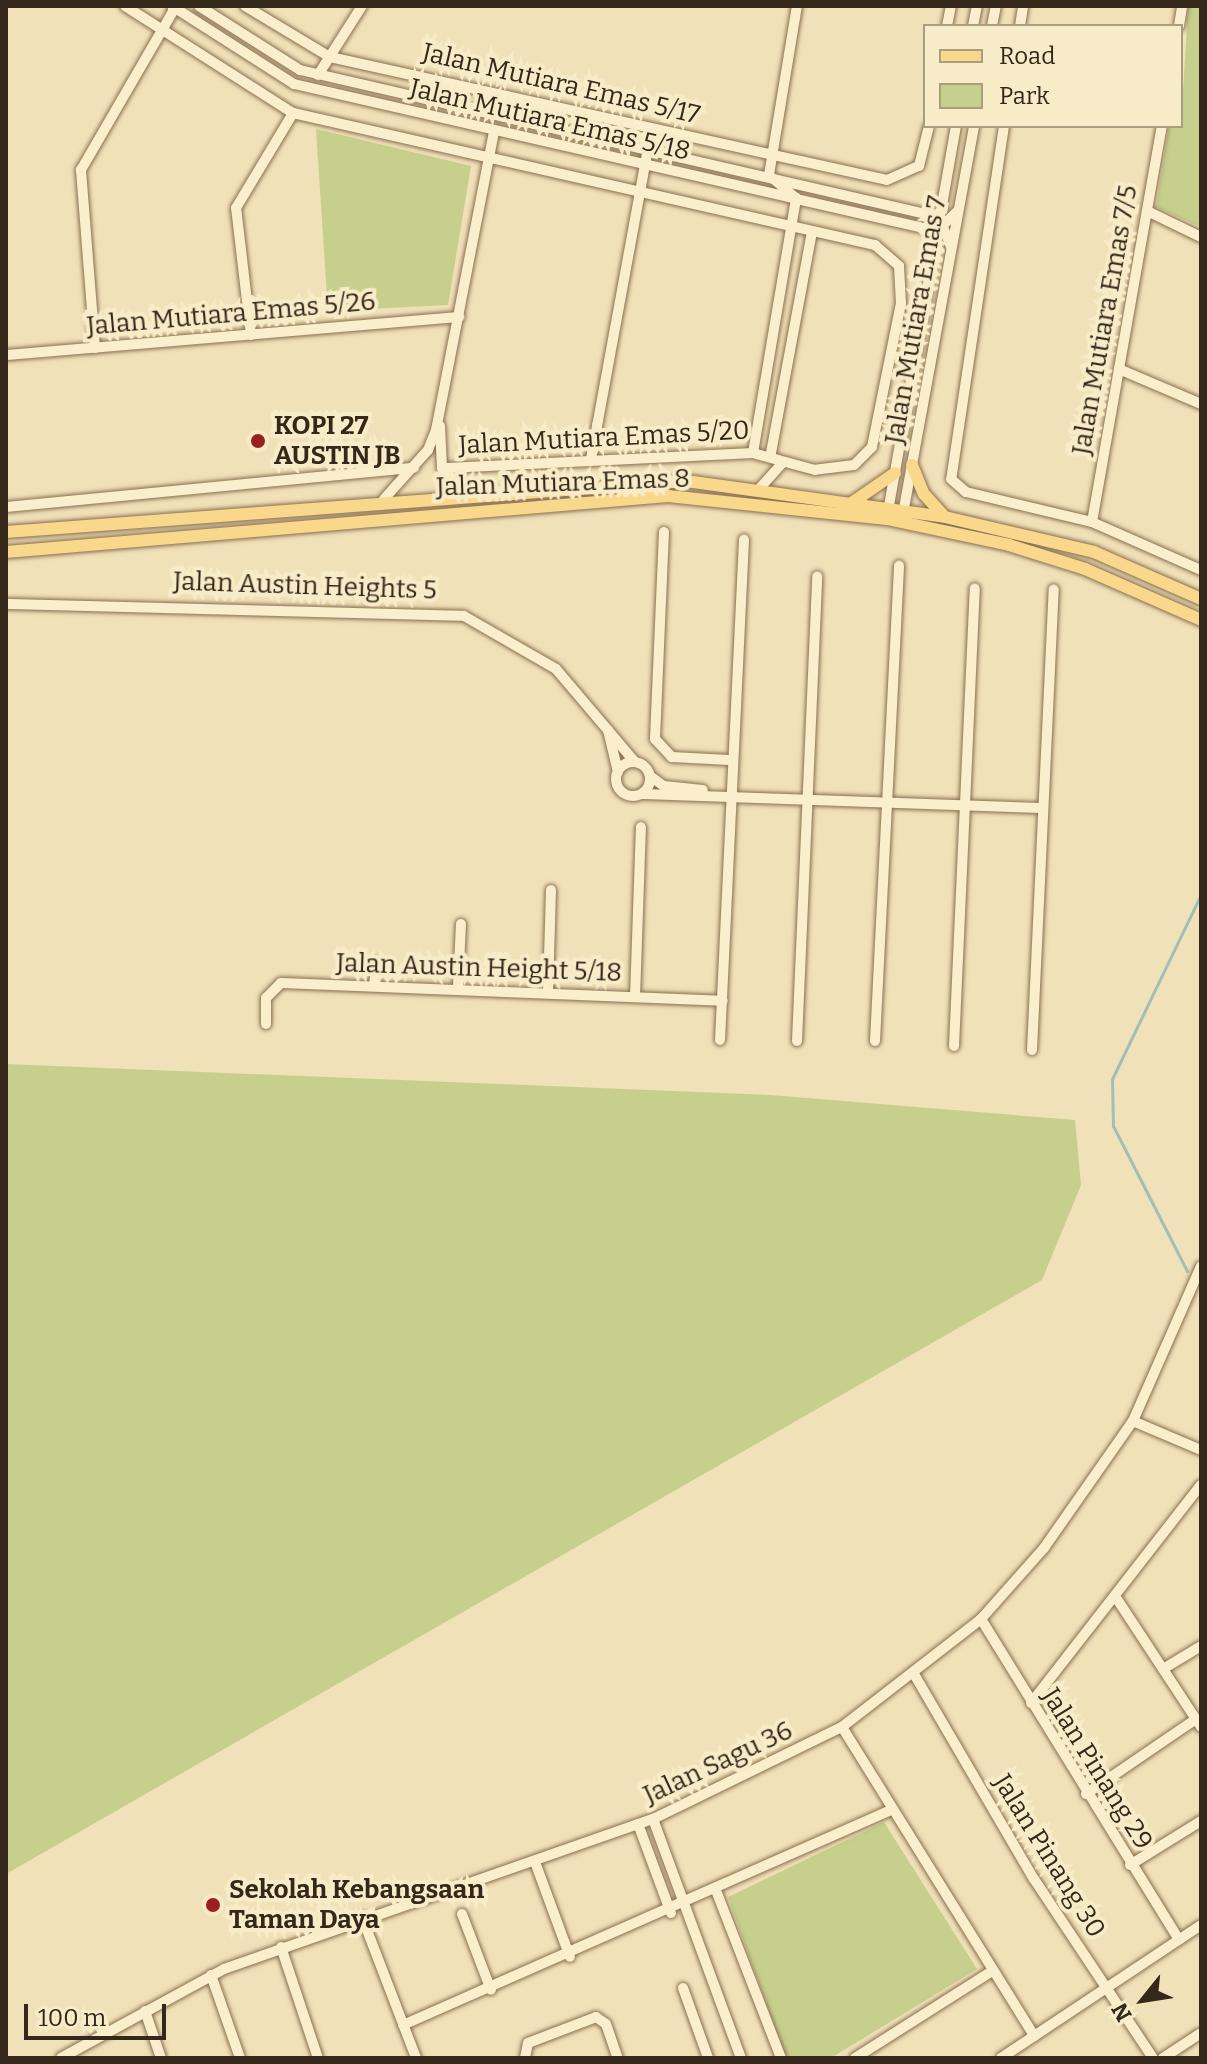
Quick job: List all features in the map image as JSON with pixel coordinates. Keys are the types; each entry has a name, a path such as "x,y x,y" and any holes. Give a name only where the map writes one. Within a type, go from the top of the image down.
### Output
{"main road":[{"path":"912,465 924,494 945,517"},
{"path":"853,502 895,473"},
{"name":"Jalan Mutiara Emas 8","path":"6,532 628,481 759,489 853,502 888,513"},
{"name":"Jalan Mutiara Emas 8","path":"6,552 668,496 945,517 1094,552 1201,599"},
{"name":"Jalan Mutiara Emas 8","path":"902,515 1085,569 1201,620"}],"street":[{"path":"125,6 293,113 641,186 812,232 771,453"},
{"name":"Jalan Mutiara Emas 5/18","path":"199,6 294,67 318,75 769,175 940,224"},
{"name":"Jalan Mutiara Emas 5/17","path":"245,6 330,57 879,179 914,171 928,128"},
{"path":"318,75 362,6"},
{"path":"753,453 796,198 769,175 797,6"},
{"path":"95,348 81,170 174,7"},
{"name":"Jalan Mutiara Emas 5/18","path":"174,7 294,84 796,198 940,224"},
{"path":"251,335 236,208 293,113"},
{"name":"Jalan Mutiara Emas 7","path":"888,513 956,128"},
{"name":"Jalan Mutiara Emas 7","path":"902,515 974,128"},
{"path":"1004,128 948,466 966,492 1092,522 1201,570"},
{"name":"Jalan Mutiara Emas 7/5","path":"1092,522 1162,128"},
{"path":"468,494 442,468 440,412 494,131"},
{"path":"591,459 648,148"},
{"path":"951,247 940,224 958,211"},
{"path":"1147,211 1201,237"},
{"name":"Jalan Mutiara Emas 5/20","path":"442,468 771,453 783,462 837,470 872,447 903,279 882,247 812,232"},
{"name":"Jalan Mutiara Emas 5/26","path":"6,355 459,317"},
{"path":"1119,369 1201,404"},
{"path":"384,499 414,468 440,412"},
{"path":"759,489 783,462"},
{"path":"6,507 414,468"},
{"path":"664,532 655,739 672,757 729,760"},
{"path":"720,1040 723,1001 722,794 729,760 744,540"},
{"path":"875,1041 884,802 899,566"},
{"path":"797,1041 817,576"},
{"path":"954,1046 975,588"},
{"path":"1032,1050 1054,590"},
{"name":"Jalan Austin Heights 5","path":"6,604 449,612 545,660 635,762"},
{"path":"608,730 622,792 722,794"},
{"path":"618,772 635,762 664,786 722,794 1042,808"},
{"path":"642,794 650,776"},
{"path":"635,997 641,827"},
{"path":"548,991 551,890"},
{"path":"458,987 461,924"},
{"path":"374,985 377,962"},
{"name":"Jalan Austin Height 5/18","path":"266,1024 266,998 281,983 458,987 723,1001"},
{"name":"Jalan Sagu 36","path":"61,2058 211,1975 362,1917 535,1862 653,1819 842,1727 981,1619 1044,1548 1133,1421 1201,1266"},
{"path":"1133,1421 1201,1450"},
{"path":"1031,1703 1117,1599 1201,1485"},
{"path":"1086,1794 1198,1723 1117,1599"},
{"name":"Jalan Pinang 29","path":"981,1619 1086,1794 1179,1940"},
{"path":"1163,1669 1201,1646"},
{"name":"Jalan Pinang 30","path":"914,1674 1106,1989 1153,2058"},
{"path":"842,1727 1034,2036"},
{"path":"403,2025 717,1893 891,1810"},
{"path":"653,1819 741,2058"},
{"path":"1130,1865 1201,1821"},
{"path":"638,1824 671,1913"},
{"path":"535,1862 570,1957"},
{"path":"717,1893 781,2058"},
{"path":"462,1914 491,1990"},
{"path":"362,1917 416,2058"},
{"path":"1001,2058 1201,1925"},
{"path":"281,1947 318,2058"},
{"path":"855,2058 992,1971"},
{"path":"211,1975 240,2058"},
{"path":"683,1988 708,2058"},
{"path":"145,2011 161,2058"},
{"path":"524,2053 601,2018 618,2058"},
{"path":"1163,2058 1201,2033"}],"green space":[{"path":"1201,6 1201,227 1156,207 1169,128 1183,128 1188,8"},
{"path":"316,129 471,166 448,305 328,311"},
{"path":"6,1064 770,1095 1075,1120 1081,1185 1042,1280 6,1874"},
{"path":"884,1822 977,1969 831,2058 786,2058 728,1897"}],"waterway":[{"path":"1187,1271 1113,1126 1112,1079 1201,894"}],"place":[{"name":"KOPI 27 AUSTIN JB","path":"258,441"},
{"name":"Sekolah Kebangsaan Taman Daya","path":"213,1905"}]}
